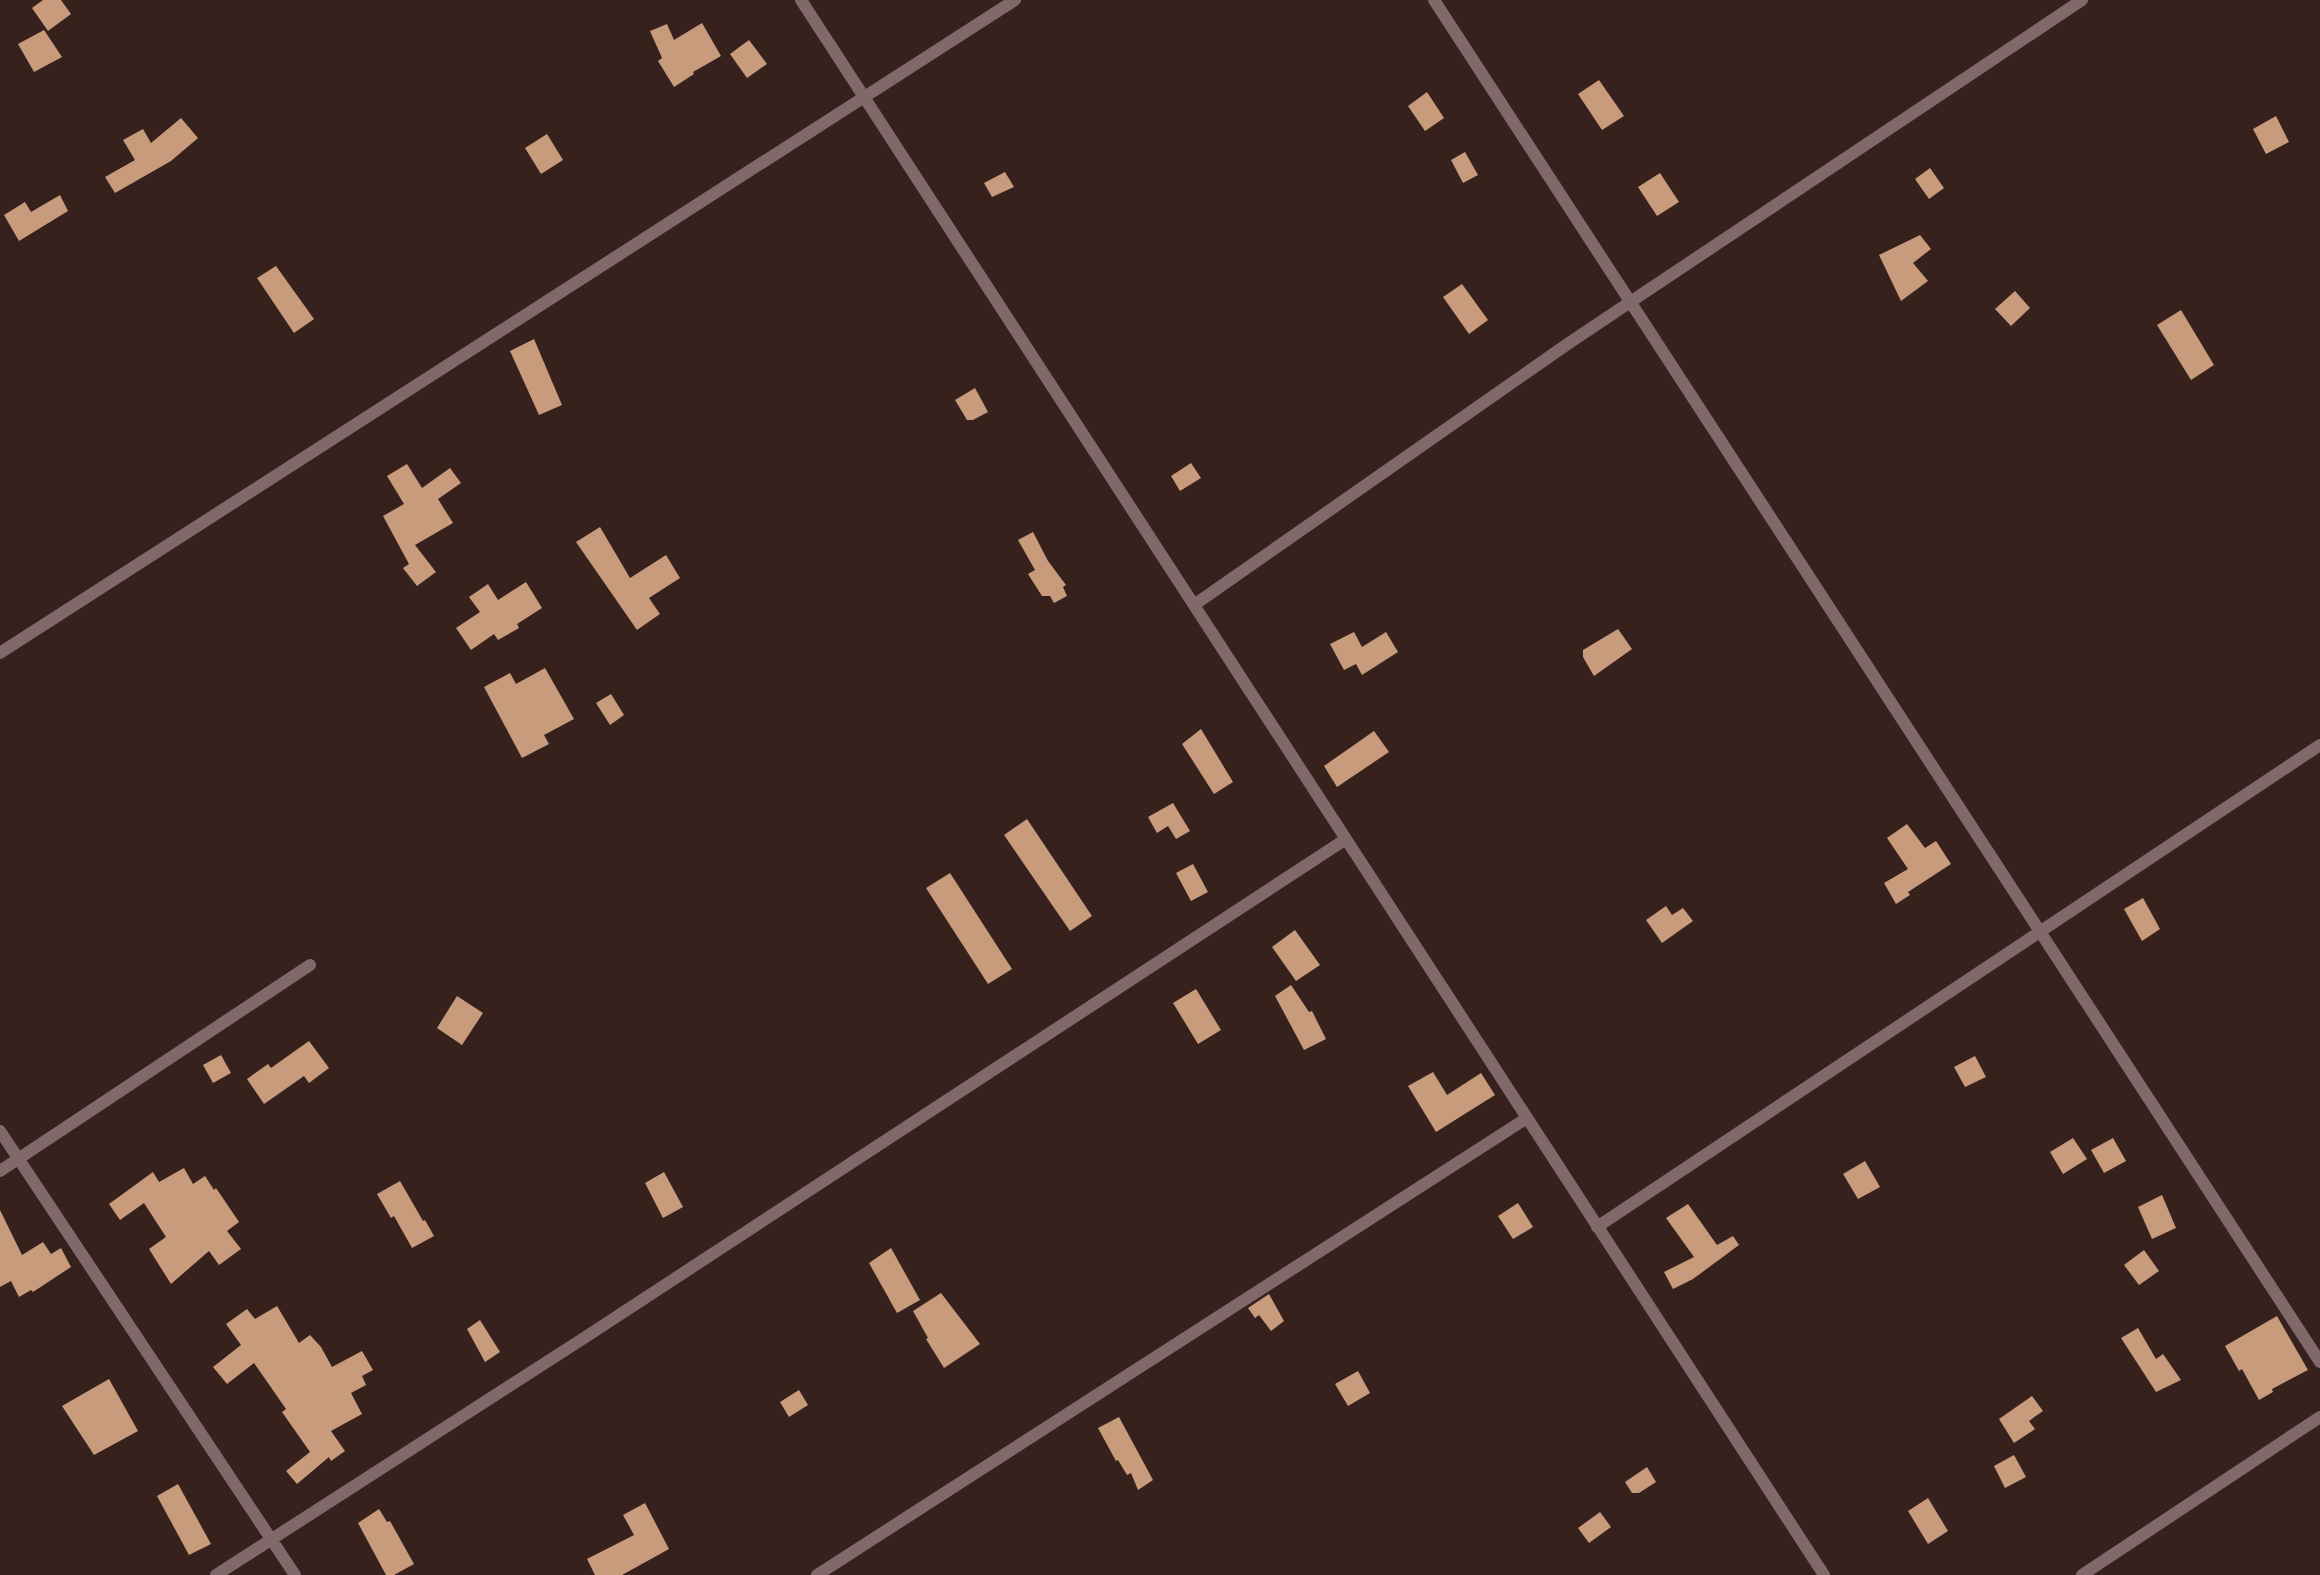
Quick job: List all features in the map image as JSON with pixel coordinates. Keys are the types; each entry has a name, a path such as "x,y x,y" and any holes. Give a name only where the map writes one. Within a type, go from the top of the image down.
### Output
{"street":[{"path":"801,0 1824,1575"},
{"path":"0,653 1015,0"},
{"path":"1434,0 2320,1362"},
{"path":"1194,605 1631,302 2082,0"},
{"path":"1597,1227 2320,745"},
{"path":"216,1575 584,1338 1346,839"},
{"path":"0,1171 310,965"},
{"path":"817,1575 1527,1119"},
{"path":"0,1131 295,1575"},
{"path":"2082,1575 2320,1417"}],"building":[{"path":"43,0 61,0 71,14 48,31 32,8"},
{"path":"702,23 721,56 693,72 694,74 674,87 658,61 662,58 650,31 667,24 674,40"},
{"path":"44,30 62,57 34,72 18,44"},
{"path":"749,40 767,64 747,78 730,54"},
{"path":"1599,80 1624,116 1602,130 1578,94"},
{"path":"1427,92 1444,118 1425,131 1408,106"},
{"path":"2276,116 2289,142 2266,154 2253,129"},
{"path":"181,118 198,138 171,161 115,193 105,177 135,160 123,140 143,129 151,143"},
{"path":"547,134 563,160 541,174 525,148"},
{"path":"1465,152 1478,175 1463,183 1451,160"},
{"path":"1930,168 1944,188 1929,199 1915,179"},
{"path":"1005,172 1014,187 992,197 984,183"},
{"path":"1660,173 1679,202 1657,216 1638,187"},
{"path":"60,195 68,211 19,241 4,215 25,202 31,212"},
{"path":"1920,235 1931,249 1913,263 1928,281 1901,301 1879,255"},
{"path":"276,266 314,319 294,333 257,278"},
{"path":"1462,284 1488,320 1469,334 1443,297"},
{"path":"2015,291 2030,308 2011,326 1995,309"},
{"path":"2181,310 2214,365 2191,380 2157,325"},
{"path":"534,339 562,405 539,415 510,351"},
{"path":"975,388 988,412 973,420 967,420 955,400"},
{"path":"1191,463 1201,478 1180,491 1171,476"},
{"path":"407,464 422,488 450,468 461,483 438,499 453,523 415,545 436,572 417,586 403,568 409,564 383,516 404,504 387,476"},
{"path":"600,527 630,578 666,555 680,578 649,598 660,614 637,630 576,542"},
{"path":"1033,532 1048,561 1066,585 1063,587 1067,596 1054,603 1050,596 1042,596 1028,574 1035,570 1018,540"},
{"path":"526,582 542,608 517,624 519,628 498,640 494,634 471,650 456,628 480,612 469,597 488,584 498,600"},
{"path":"1618,629 1632,649 1594,676 1583,657 1583,650"},
{"path":"1354,632 1362,647 1386,632 1398,652 1362,675 1356,664 1344,670 1330,644"},
{"path":"545,668 574,719 544,735 549,744 522,758 484,687 510,673 516,684"},
{"path":"611,694 624,715 610,725 596,703"},
{"path":"1201,729 1233,782 1214,794 1182,744"},
{"path":"1374,731 1389,752 1337,787 1324,766"},
{"path":"1173,803 1190,831 1176,839 1168,826 1157,833 1148,817"},
{"path":"1027,819 1092,916 1070,931 1004,835"},
{"path":"1907,824 1925,848 1936,841 1951,864 1908,892 1910,895 1896,904 1884,883 1908,869 1887,838"},
{"path":"1193,864 1208,892 1191,901 1176,873"},
{"path":"950,873 1012,969 988,984 926,888"},
{"path":"2143,898 2160,929 2142,941 2124,909"},
{"path":"1666,906 1672,915 1683,908 1693,921 1662,943 1646,920"},
{"path":"1295,930 1320,965 1296,981 1272,947"},
{"path":"1291,985 1309,1012 1312,1011 1326,1039 1304,1050 1275,996"},
{"path":"1196,989 1221,1030 1198,1044 1173,1003"},
{"path":"457,996 483,1013 462,1045 437,1028"},
{"path":"309,1041 329,1068 309,1083 304,1076 264,1104 247,1079 268,1064 271,1068"},
{"path":"221,1055 231,1073 213,1083 203,1065"},
{"path":"1975,1056 1986,1077 1965,1087 1954,1067"},
{"path":"1433,1072 1447,1095 1481,1073 1495,1095 1436,1132 1408,1086"},
{"path":"2073,1138 2087,1159 2063,1174 2050,1152"},
{"path":"2113,1138 2126,1161 2104,1173 2091,1150"},
{"path":"1865,1161 1880,1187 1858,1199 1843,1174"},
{"path":"184,1168 193,1184 205,1176 214,1190 216,1188 239,1222 227,1231 241,1249 219,1265 209,1251 171,1284 149,1249 166,1237 144,1203 120,1220 109,1204 153,1172 159,1182"},
{"path":"664,1172 683,1207 663,1218 645,1183"},
{"path":"400,1181 434,1236 412,1248 394,1216 391,1218 377,1194"},
{"path":"2162,1195 2176,1228 2152,1239 2138,1207"},
{"path":"1518,1203 1533,1227 1513,1239 1498,1216"},
{"path":"1688,1204 1717,1245 1733,1236 1739,1245 1693,1279 1673,1289 1664,1272 1694,1257 1666,1218"},
{"path":"0,1210 22,1255 43,1242 51,1254 61,1248 71,1267 33,1292 31,1290 19,1297 11,1281 0,1287"},
{"path":"891,1248 920,1300 897,1313 869,1263"},
{"path":"2144,1250 2159,1271 2139,1285 2124,1265"},
{"path":"941,1293 980,1344 944,1368 926,1339 928,1338 913,1311"},
{"path":"1269,1294 1284,1321 1271,1331 1259,1315 1255,1318 1248,1308"},
{"path":"277,1306 299,1343 310,1335 321,1347 332,1367 362,1351 373,1370 362,1376 366,1385 351,1393 362,1414 331,1431 345,1451 331,1461 329,1457 297,1484 286,1471 310,1452 282,1412 286,1409 254,1363 227,1384 213,1367 241,1345 226,1324 247,1309 255,1319"},
{"path":"2277,1316 2308,1370 2272,1389 2273,1392 2259,1400 2242,1369 2239,1371 2225,1346"},
{"path":"480,1320 500,1352 485,1362 467,1329"},
{"path":"2138,1328 2156,1359 2163,1354 2181,1380 2156,1392 2121,1338"},
{"path":"1358,1371 1370,1393 1348,1406 1335,1384"},
{"path":"109,1379 138,1431 94,1455 62,1406"},
{"path":"799,1390 808,1405 789,1417 780,1402"},
{"path":"2032,1396 2043,1411 2029,1421 2035,1429 2014,1443 1999,1419"},
{"path":"1119,1417 1153,1480 1138,1490 1131,1473 1127,1475 1118,1460 1116,1461 1098,1428"},
{"path":"2014,1455 2026,1477 2005,1488 1994,1466"},
{"path":"1647,1467 1656,1482 1639,1493 1632,1493 1625,1482"},
{"path":"178,1484 211,1544 189,1555 157,1496"},
{"path":"1928,1498 1948,1531 1928,1544 1908,1511"},
{"path":"645,1503 669,1549 622,1575 595,1575 587,1559 634,1535 623,1515"},
{"path":"379,1509 387,1522 390,1521 414,1564 394,1575 386,1575 358,1523"},
{"path":"1600,1512 1611,1527 1589,1543 1578,1528"}]}
